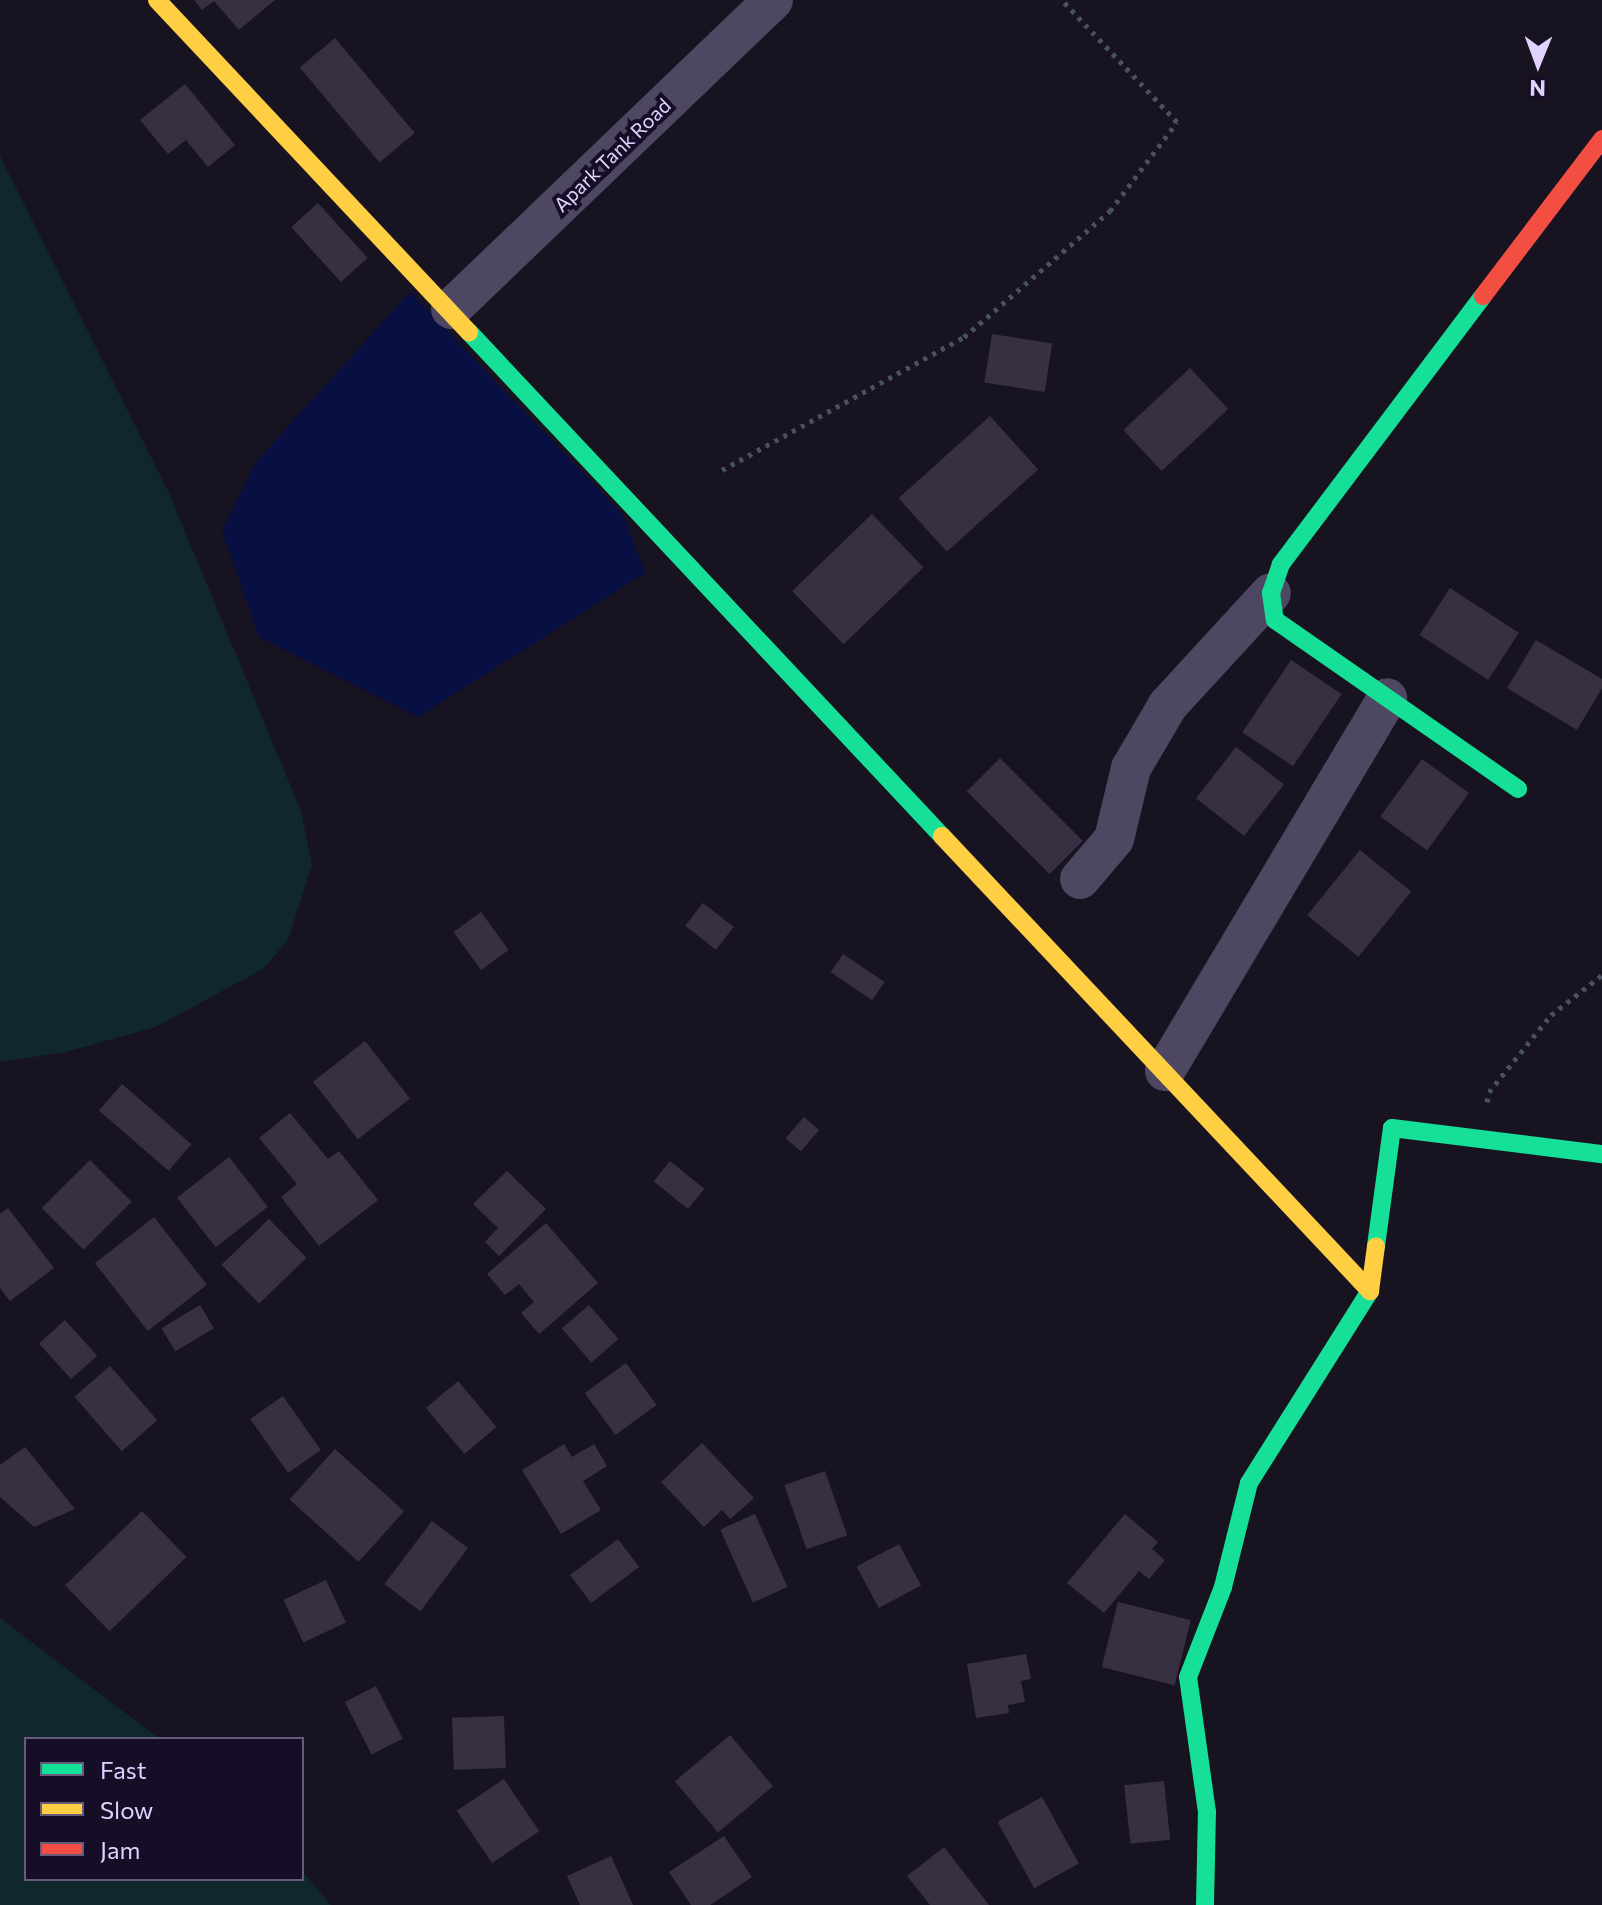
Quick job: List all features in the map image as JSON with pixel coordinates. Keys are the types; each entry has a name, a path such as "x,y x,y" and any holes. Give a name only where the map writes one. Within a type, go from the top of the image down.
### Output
{"street":[{"path":"157,0 451,309 1370,1291"},
{"name":"Apark Tank Road","path":"451,309 773,0"},
{"path":"1080,879 1114,839 1131,768 1168,705 1271,593 1281,564 1602,139"},
{"path":"1271,593 1275,620 1518,789"},
{"path":"1165,1071 1387,698"},
{"path":"1205,1905 1207,1812 1188,1677 1223,1587 1249,1483 1370,1291 1392,1128 1602,1154"}],"path":[{"path":"722,470 964,337 1110,211 1177,122 1062,0"},
{"path":"1480,1138 1489,1092 1551,1015 1602,975"}],"shaded area":[{"path":"0,156 169,493 301,811 312,865 288,940 263,969 156,1027 66,1052 0,1062"},
{"path":"410,292 623,515 645,573 418,717 259,637 222,531 256,462"},
{"path":"0,1618 157,1737 24,1737 24,1881 304,1881 304,1873 331,1905 0,1905"}],"building":[{"path":"194,0 275,0 239,30 214,1 202,10"},
{"path":"335,38 415,133 379,163 300,68"},
{"path":"185,84 235,145 208,167 186,140 168,154 140,120"},
{"path":"318,203 368,258 341,282 291,227"},
{"path":"992,334 1052,344 1045,392 984,382"},
{"path":"1190,368 1228,409 1162,471 1123,430"},
{"path":"990,416 1038,470 947,552 899,498"},
{"path":"872,514 923,567 844,644 792,591"},
{"path":"1450,588 1519,633 1488,680 1420,635"},
{"path":"1536,640 1602,679 1602,688 1577,730 1507,688"},
{"path":"1291,660 1342,694 1293,766 1242,732"},
{"path":"1236,747 1284,785 1244,836 1196,798"},
{"path":"1000,758 1083,841 1049,874 967,791"},
{"path":"1422,759 1469,793 1427,851 1380,816"},
{"path":"1360,850 1411,892 1358,957 1307,915"},
{"path":"703,903 734,927 716,950 685,926"},
{"path":"481,912 509,950 481,970 453,932"},
{"path":"843,954 884,982 872,1000 831,972"},
{"path":"365,1041 410,1099 358,1139 313,1082"},
{"path":"122,1084 191,1144 168,1171 99,1110"},
{"path":"290,1113 328,1159 339,1151 378,1200 319,1246 281,1197 297,1184 259,1138"},
{"path":"804,1117 819,1130 801,1151 786,1138"},
{"path":"229,1157 268,1207 216,1247 177,1198"},
{"path":"90,1160 132,1202 84,1250 42,1208"},
{"path":"670,1161 704,1189 688,1209 654,1181"},
{"path":"507,1171 546,1209 499,1256 485,1242 498,1228 473,1204"},
{"path":"8,1208 54,1268 10,1301 0,1288 0,1214"},
{"path":"154,1217 207,1285 148,1331 95,1263"},
{"path":"269,1219 307,1258 259,1304 222,1265"},
{"path":"546,1223 598,1283 539,1334 521,1313 534,1302 519,1284 505,1295 487,1274"},
{"path":"200,1305 214,1328 175,1351 161,1328"},
{"path":"589,1305 619,1339 591,1363 562,1329"},
{"path":"65,1320 97,1356 71,1379 39,1343"},
{"path":"626,1363 657,1405 615,1435 585,1393"},
{"path":"110,1366 157,1420 122,1451 75,1397"},
{"path":"458,1381 497,1427 464,1454 426,1408"},
{"path":"283,1396 321,1450 288,1473 250,1419"},
{"path":"702,1443 754,1498 730,1519 722,1510 704,1527 661,1482"},
{"path":"564,1444 572,1457 594,1444 607,1466 583,1481 601,1510 561,1534 522,1470"},
{"path":"25,1447 75,1509 34,1527 0,1497 0,1465"},
{"path":"335,1449 404,1511 359,1562 289,1500"},
{"path":"825,1471 847,1535 806,1549 784,1485"},
{"path":"142,1511 186,1557 109,1631 65,1585"},
{"path":"755,1514 788,1587 753,1603 720,1529"},
{"path":"1125,1514 1158,1542 1152,1549 1165,1560 1149,1579 1139,1571 1104,1613 1067,1583"},
{"path":"432,1521 468,1548 420,1611 384,1584"},
{"path":"618,1539 639,1567 591,1603 570,1575"},
{"path":"899,1544 921,1585 879,1608 857,1567"},
{"path":"326,1580 346,1623 303,1642 283,1600"},
{"path":"1118,1602 1191,1620 1175,1685 1102,1667"},
{"path":"1026,1654 1031,1679 1021,1681 1025,1702 1008,1705 1009,1713 976,1718 967,1664"},
{"path":"376,1686 403,1739 372,1754 345,1702"},
{"path":"504,1716 506,1768 454,1770 452,1718"},
{"path":"730,1735 773,1786 718,1833 675,1781"},
{"path":"504,1779 539,1831 492,1863 457,1811"},
{"path":"1164,1781 1170,1840 1130,1844 1124,1785"},
{"path":"1042,1797 1079,1863 1034,1888 997,1822"},
{"path":"724,1836 752,1877 710,1905 691,1905 669,1872"},
{"path":"944,1847 989,1905 930,1905 907,1876"},
{"path":"611,1856 633,1905 580,1905 567,1876"}],"traffic: fast":[{"path":"1483,296 1281,564 1271,593 1275,620 1518,789"},
{"path":"469,332 942,836"},
{"path":"1376,1246 1392,1128 1602,1154"},
{"path":"1205,1905 1207,1812 1188,1677 1223,1587 1249,1483 1370,1291"}],"traffic: slow":[{"path":"157,0 469,332"},
{"path":"942,836 1370,1291 1376,1246"}],"traffic: jam":[{"path":"1483,296 1602,139"}]}
